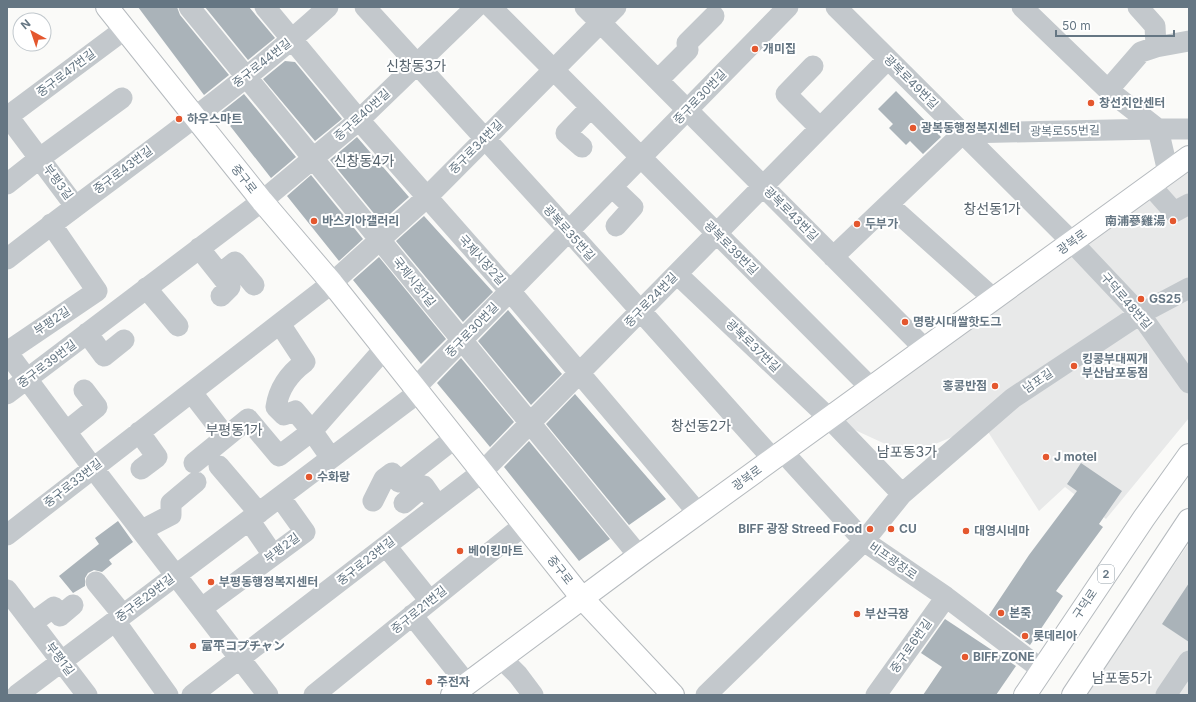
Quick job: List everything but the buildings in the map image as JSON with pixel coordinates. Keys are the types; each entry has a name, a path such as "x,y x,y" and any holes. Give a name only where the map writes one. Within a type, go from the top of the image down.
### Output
{"main road":[{"name":"중구로","path":"107,7 262,201 332,283 582,598 673,695"},
{"name":"광복로","path":"460,690 639,556 1189,157"},
{"name":"구덕로","path":"1024,695 1189,455"},
{"path":"1079,693 1189,520"}],"street":[{"name":"국제시장1길","path":"189,7 639,556"},
{"name":"국제시장2길","path":"265,7 359,120 426,198 510,291 698,513"},
{"name":"중구로44번길","path":"195,117 292,40 328,7"},
{"name":"광복로35번길","path":"365,7 569,231 640,312 778,455"},
{"name":"중구로40번길","path":"262,201 359,120 476,7"},
{"name":"광복로39번길","path":"491,7 871,388"},
{"name":"광복로43번길","path":"585,7 925,349"},
{"name":"중구로34번길","path":"332,283 426,198 616,7"},
{"name":"중구로30번길","path":"417,390 462,340 788,7"},
{"name":"광복로49번길","path":"836,7 1072,242"},
{"path":"1022,7 1108,90 1158,129 1168,172"},
{"path":"1138,7 1155,26 1156,47"},
{"path":"658,80 688,50 687,43 714,16"},
{"name":"중구로47번길","path":"7,116 125,29"},
{"path":"1108,90 1141,52 1156,47 1189,41"},
{"name":"중구로24번길","path":"482,472 888,59"},
{"path":"813,66 786,94 820,128"},
{"path":"40,158 122,98"},
{"path":"582,147 566,133 591,108"},
{"name":"부평3길","path":"7,116 75,206"},
{"name":"중구로43번길","path":"7,259 51,224 195,117"},
{"name":"광복로55번길","path":"963,133 1189,129"},
{"path":"833,257 963,133"},
{"name":"부평3길","path":"7,184 40,158"},
{"path":"1150,185 1174,212 1189,204"},
{"path":"612,186 633,208 616,226"},
{"name":"중구로39번길","path":"7,394 262,201"},
{"path":"889,205 994,299"},
{"name":"부평2길","path":"51,224 97,291 7,352 93,468 268,695"},
{"name":"구덕로48번길","path":"1072,242 1140,314 1189,383"},
{"path":"199,248 230,287 221,296"},
{"path":"220,274 235,262 254,285"},
{"name":"광복로37번길","path":"677,274 829,418"},
{"name":"중구로33번길","path":"7,535 332,283"},
{"path":"146,288 178,326"},
{"name":"남포길","path":"864,541 902,494 1013,398 1140,314 1189,288"},
{"path":"280,324 305,362 295,369 285,382 277,397 276,407 284,415 295,411 312,431 331,458"},
{"name":"중구로39번길","path":"88,333 104,356 124,340"},
{"path":"142,530 171,515 171,503 195,472 226,437 248,419 279,456 312,431 384,349"},
{"path":"67,431 97,407 84,390"},
{"name":"중구로29번길","path":"29,691 61,661 280,497 417,390"},
{"path":"192,393 226,437"},
{"path":"829,418 902,494"},
{"path":"139,432 157,457 141,469"},
{"path":"373,500 384,479 392,473 398,482 455,438"},
{"path":"778,455 864,541"},
{"path":"219,466 254,516 273,555"},
{"name":"중구로23번길","path":"192,695 482,472"},
{"path":"404,502 424,486 438,506"},
{"name":"부평2길","path":"202,608 305,532 280,497"},
{"name":"중구로21번길","path":"314,695 524,525"},
{"name":"비프광장로","path":"706,695 864,541 946,597 1041,669"},
{"path":"386,546 430,601"},
{"path":"96,582 168,695"},
{"name":"중구로6번길","path":"876,695 946,597"},
{"name":"부평1길","path":"10,600 32,623 87,695"},
{"path":"32,623 54,607 60,616 73,605"},
{"path":"412,615 460,690"},
{"path":"501,658 518,675 533,695"},
{"path":"1166,695 1189,661"}],"shaded area":[{"path":"1189,157 1189,418 1106,519 1065,487 1039,511 983,424 909,455 829,418"},
{"path":"1189,543 1189,695 1085,695"}],"place":[{"name":"개미집","path":"755,49"},
{"name":"창선치안센터","path":"1091,103"},
{"name":"하우스마트","path":"179,119"},
{"name":"광복동행정복지센터","path":"913,128"},
{"name":"바스키아갤러리","path":"314,221"},
{"name":"南浦蔘雞湯","path":"1173,221"},
{"name":"두부가","path":"857,224"},
{"name":"GS25","path":"1141,299"},
{"name":"명랑시대쌀핫도그","path":"905,322"},
{"name":"킹콩부대찌개 부산남포동점","path":"1074,366"},
{"name":"홍콩반점","path":"995,386"},
{"name":"J moteI","path":"1046,457"},
{"name":"수화랑","path":"309,477"},
{"name":"BIFF 광장 Streed Food","path":"870,529"},
{"name":"CU","path":"891,529"},
{"name":"대영시네마","path":"966,531"},
{"name":"베이킹마트","path":"460,551"},
{"name":"부평동행정복지센터","path":"211,582"},
{"name":"본죽","path":"1001,613"},
{"name":"부산극장","path":"857,614"},
{"name":"롯데리아","path":"1025,636"},
{"name":"富平コプチャン","path":"193,646"},
{"name":"BIFF ZONE","path":"965,657"},
{"name":"주전자","path":"429,682"}],"district":[{"name":"신창동3가","path":"416,66"},
{"name":"신창동4가","path":"364,161"},
{"name":"창선동1가","path":"992,209"},
{"name":"창선동2가","path":"701,426"},
{"name":"부평동1가","path":"234,430"},
{"name":"남포동3가","path":"907,452"},
{"name":"남포동5가","path":"1122,678"}]}
